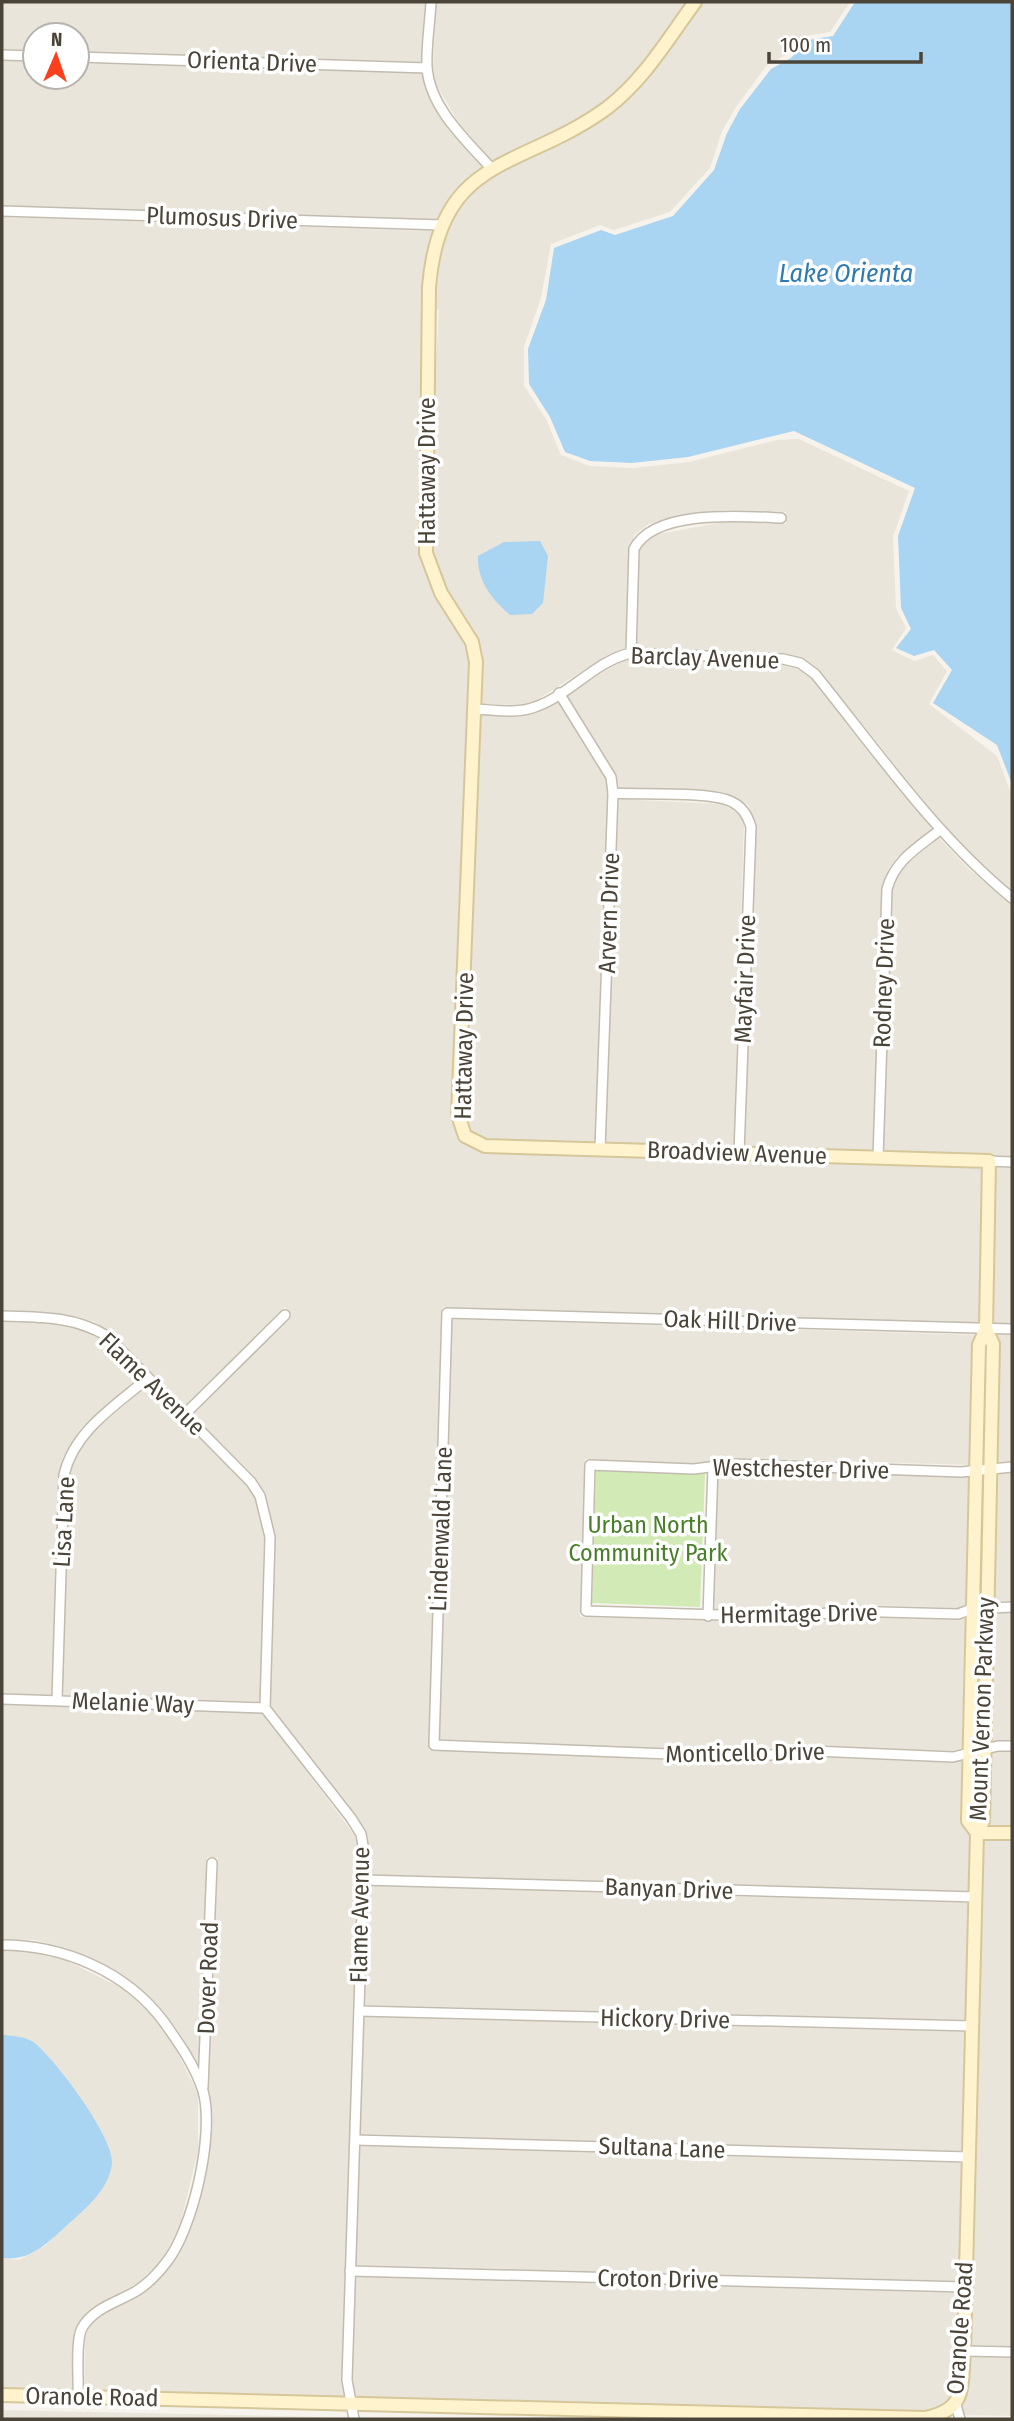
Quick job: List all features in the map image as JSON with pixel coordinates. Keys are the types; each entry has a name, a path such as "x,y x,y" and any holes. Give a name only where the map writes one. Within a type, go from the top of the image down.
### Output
{"street":[{"path":"431,2 427,68 436,100 456,129 491,168"},
{"name":"Hattaway Drive","path":"465,1136 458,1115 476,662 472,642 441,593 426,553 424,528 429,287 433,253 442,225 462,192 491,168 561,136 609,106 636,83 695,2"},
{"path":"2,55 21,56"},
{"name":"Orienta Drive","path":"91,57 427,68"},
{"name":"Plumosus Drive","path":"2,211 442,225"},
{"path":"631,653 634,549 640,537 651,529 724,516 781,518"},
{"name":"Barclay Avenue","path":"475,709 523,710 537,707 608,662 631,653 783,659 800,663 815,674 972,866 1012,898"},
{"name":"Arvern Drive","path":"559,693 611,777 613,793 600,1149"},
{"name":"Mayfair Drive","path":"613,793 722,798 741,808 751,827 739,1153"},
{"name":"Rodney Drive","path":"878,1158 887,888 892,873 901,860 940,830"},
{"name":"Broadview Avenue","path":"465,1136 474,1143 485,1146 1012,1162"},
{"name":"Mount Vernon Parkway","path":"977,1833 968,1821 986,1608 979,1345 986,1329 989,1161"},
{"name":"Oak Hill Drive","path":"447,1313 1012,1329"},
{"name":"Lindenwald Lane","path":"434,1745 447,1313"},
{"path":"184,1415 285,1315"},
{"name":"Flame Avenue","path":"2,1316 48,1318 90,1326 107,1336 251,1482 261,1496 270,1537 265,1708 361,1834 364,1851 347,2380 354,2419"},
{"name":"Lisa Lane","path":"57,1700 64,1475 68,1458 85,1432 148,1377"},
{"name":"Westchester Drive","path":"586,1611 590,1465 694,1469 733,1464 961,1472 1012,1467"},
{"path":"708,1616 713,1466"},
{"name":"Mount Vernon Parkway","path":"976,1750 972,1609 984,1469"},
{"name":"Hermitage Drive","path":"586,1611 794,1617 854,1611 958,1614 972,1609 1012,1607"},
{"name":"Melanie Way","path":"2,1699 265,1708"},
{"name":"Monticello Drive","path":"434,1745 747,1757 814,1751 953,1757 976,1750 1012,1746"},
{"path":"977,1833 1012,1833"},
{"name":"Oranole Road","path":"2,2395 925,2418 943,2415 956,2405 961,2393 964,2351 977,1833"},
{"name":"Dover Road","path":"78,2397 80,2332 89,2317 139,2289 166,2264 185,2228 203,2152 212,1863"},
{"name":"Banyan Drive","path":"363,1880 976,1898"},
{"path":"2,1945 35,1946 65,1953 124,1983 156,2011 178,2042 203,2093"},
{"name":"Hickory Drive","path":"359,2011 972,2026"},
{"name":"Sultana Lane","path":"355,2140 968,2157"},
{"name":"Croton Drive","path":"350,2271 965,2287"},
{"path":"964,2351 1012,2352"},
{"path":"956,2405 960,2419"}],"shaded area":[{"path":"2,2 426,2 423,62 91,51 91,21 21,21 21,50 2,49"},
{"path":"436,2 689,2 633,78 606,101 559,130 492,161 460,125 435,83 433,67"},
{"path":"702,2 850,2 830,32 805,36 788,54 767,65 722,131 710,168 670,212 614,230 600,225 551,244 541,298 524,347 524,386 546,419 561,455 590,466 633,468 689,462 777,440 799,439 909,491 893,537 896,608 906,628 892,650 914,661 933,655 947,671 929,704 997,756 1012,796 1012,891 976,861 944,826 819,671 803,658 783,653 637,647 639,551 644,541 653,535 724,522 786,524 786,512 724,510 649,524 635,534 629,549 626,648 606,656 535,701 522,705 480,704 477,640 445,590 431,551 430,464 439,310 433,309 441,241 455,211 475,186 520,159 590,126 639,87"},
{"path":"2,61 21,62 21,91 91,91 91,63 423,73 432,103 452,133 483,167 458,188 439,219 2,206"},
{"path":"2,217 434,231 423,287 419,528 421,553 428,577 436,596 467,644 471,662 453,1114 458,1138 463,1144 485,1152 984,1167 981,1323 442,1307 429,1750 747,1763 814,1757 953,1763 964,1759 971,1834 971,1891 368,1875 369,1851 365,1831 270,1706 275,1537 265,1494 255,1477 192,1415 292,1315 285,1307 184,1407 110,1332 93,1321 49,1312 2,1310"},
{"path":"632,659 782,665 798,669 812,679 932,829 897,857 888,869 882,887 873,1152 744,1147 756,828 748,805 724,793 618,788 615,774 567,695 621,661"},
{"path":"558,701 606,779 608,794 595,1143 486,1140 469,1132 464,1114 480,715 524,716 540,712"},
{"path":"618,799 721,804 737,812 744,821 734,1147 605,1143"},
{"path":"939,838 970,870 1012,906 1012,1156 883,1152 892,890 896,875 905,865"},
{"path":"994,1167 1012,1168 1012,1324 992,1323"},
{"path":"452,1319 978,1335 972,1465 733,1458 694,1464 585,1459 580,1617 794,1623 845,1617 957,1620 967,1617 964,1747 952,1751 815,1745 747,1752 439,1739"},
{"path":"2,1322 48,1323 89,1332 104,1341 140,1377 81,1428 63,1457 59,1475 52,1695 2,1693"},
{"path":"995,1335 1012,1335 1012,1461 995,1462"},
{"path":"148,1385 247,1486 256,1499 264,1538 260,1702 62,1695 69,1476 73,1461 88,1436"},
{"path":"733,1470 972,1477 967,1605 957,1608 874,1605 794,1611 713,1610 718,1472"},
{"path":"1012,1473 1012,1601 991,1601 995,1474"},
{"path":"1012,1612 1012,1740 988,1742 991,1613"},
{"path":"2,1705 263,1713 356,1837 359,1851 342,2380 344,2397 84,2391 85,2334 92,2321 141,2294 169,2268 189,2232 202,2187 211,2120 208,2092 218,1858 207,1857 199,2069 183,2038 159,2006 127,1978 67,1948 35,1940 2,1939"},
{"path":"1012,1752 1012,1827 986,1827 987,1754"},
{"path":"982,1839 1012,1839 1012,2346 969,2345"},
{"path":"368,1886 971,1903 967,2020 364,2005"},
{"path":"3,1950 34,1952 63,1959 122,1988 152,2015 174,2045 198,2094 198,2151 180,2226 162,2260 136,2284 85,2314 75,2332 73,2391 2,2389 2,2258 19,2260 45,2246 63,2229 9,2035 2,2035"},
{"path":"364,2017 967,2032 963,2151 360,2134"},
{"path":"360,2146 963,2163 960,2281 356,2265"},
{"path":"355,2277 960,2293 957,2391 941,2409 924,2412 355,2397 352,2379"},
{"path":"969,2357 1012,2358 1012,2416 964,2415 961,2407 967,2393"},
{"path":"2,2410 321,2417 324,2419 2,2419"}],"green space":[{"name":"Urban North Community Park","path":"596,1471 705,1474 700,1607 592,1603"}],"water":[{"name":"Lake Orienta","path":"855,2 1012,2 1012,784 997,745 933,703 952,670 934,650 914,656 896,648 911,629 901,608 898,536 915,488 794,431 688,457 632,463 590,461 565,452 550,417 529,384 528,349 546,300 554,248 601,230 615,235 673,216 714,170 727,133 740,109 771,69 791,58 808,40 833,36"},
{"path":"540,541 548,556 543,603 532,614 510,615 497,603 483,582 478,556 504,542"},
{"path":"2,2035 30,2040 54,2063 81,2098 103,2134 112,2162 106,2182 86,2208 42,2247 27,2255 11,2258 2,2258"}]}
